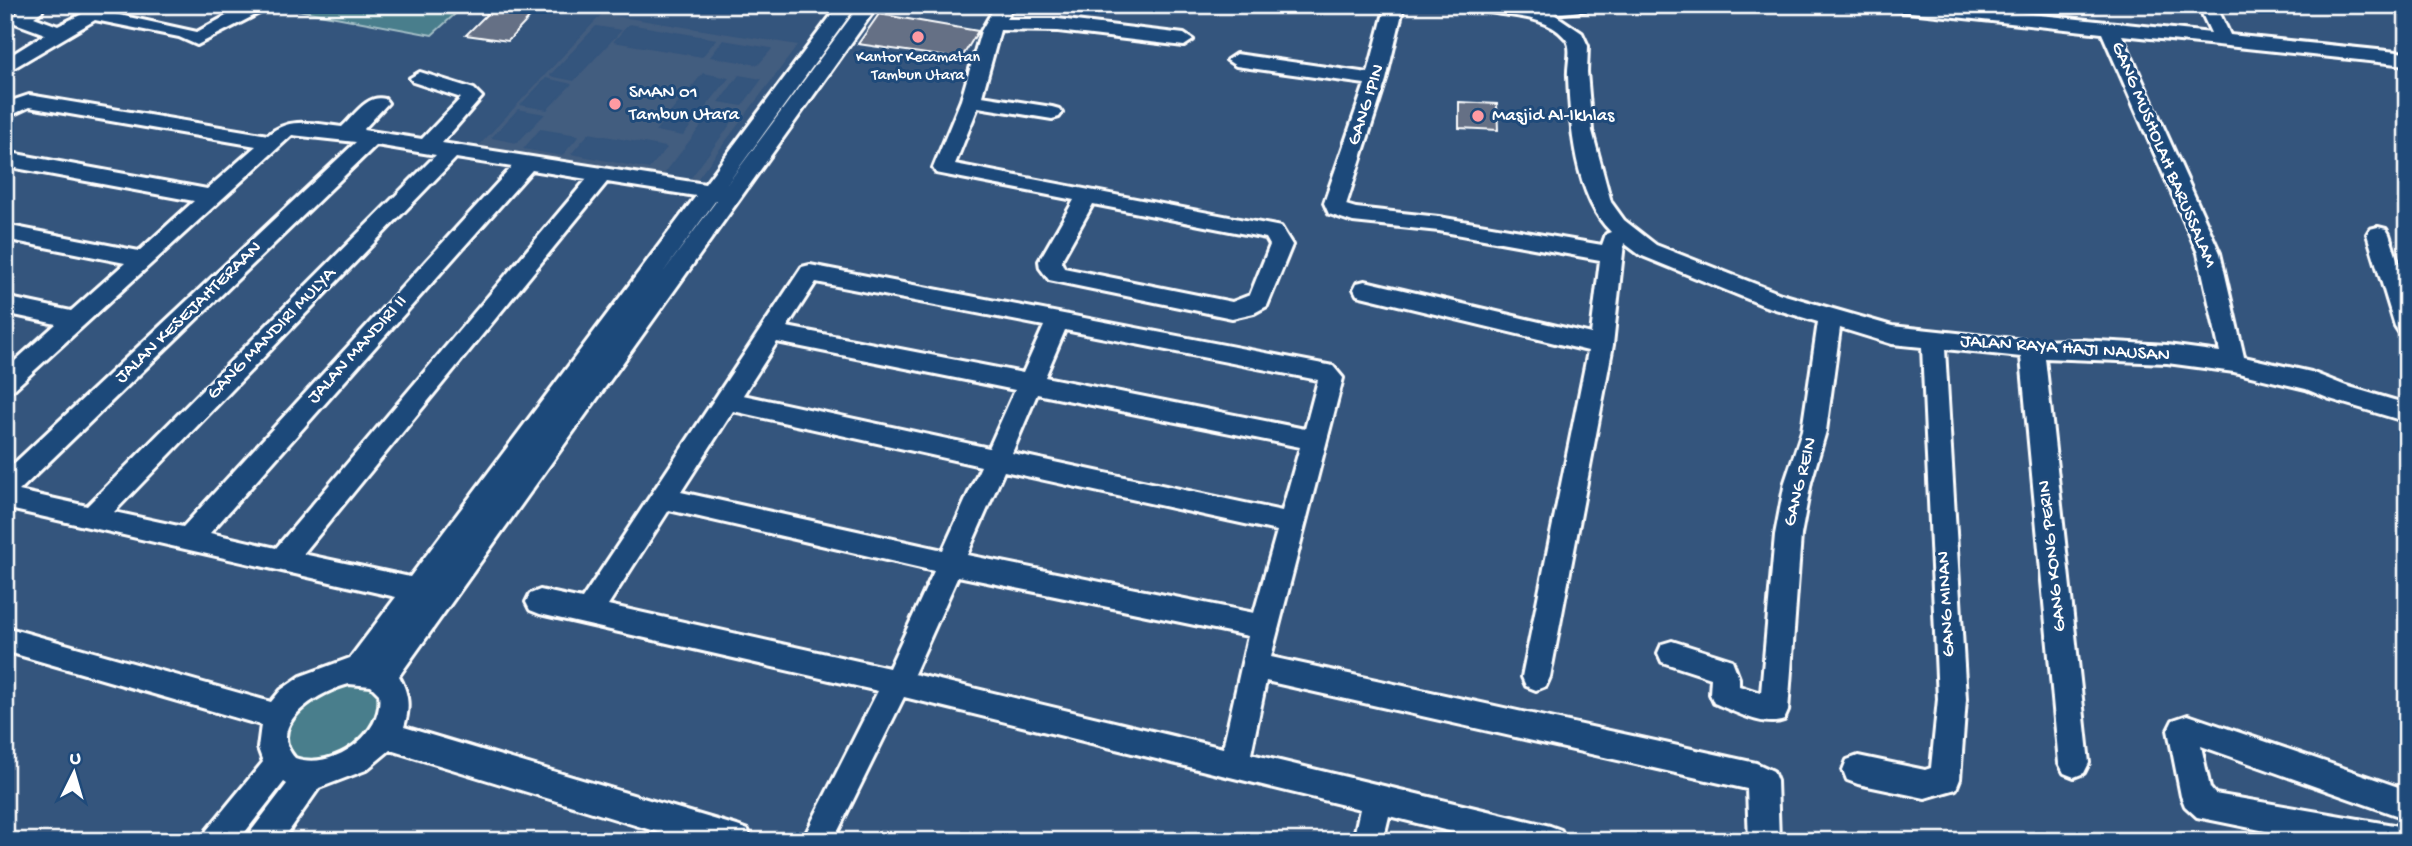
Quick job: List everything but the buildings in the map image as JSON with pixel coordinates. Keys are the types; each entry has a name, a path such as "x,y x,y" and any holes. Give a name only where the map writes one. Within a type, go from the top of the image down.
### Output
{"street":[{"path":"33,5 36,7 21,19 60,33"},
{"path":"369,674 720,193 848,5"},
{"path":"720,193 869,5"},
{"path":"1005,5 989,30 971,100 943,168 1273,232 1281,245 1259,300 1232,310 1057,274 1051,268 1050,261 1086,197"},
{"name":"GANG IPIN","path":"1395,5 1376,80 1335,203 1337,209 1353,215 1439,224 1612,254"},
{"name":"JALAN RAYA HAJI NAUSAN","path":"1483,5 1548,10 1568,29 1579,46 1577,72 1587,161 1601,204 1616,225 1648,250 1742,289 1892,335 2032,350 2080,349 2167,354 2234,363 2311,381 2339,393 2407,413"},
{"path":"1548,10 1590,5"},
{"path":"1891,5 2407,59"},
{"path":"2207,5 2222,39"},
{"path":"10,60 92,13 185,33 197,39 255,8"},
{"path":"994,24 1058,25 1184,40"},
{"name":"GANG MUSHOLAH BARUSSALAM","path":"2110,29 2209,253 2234,363"},
{"path":"1236,60 1376,80"},
{"path":"420,78 472,97 427,147"},
{"path":"971,100 1052,113"},
{"path":"5,112 15,105 29,101 270,142"},
{"path":"347,134 378,103"},
{"path":"5,384 283,131 296,128 347,134 720,193"},
{"name":"JALAN KESEJAHTERAAN","path":"5,488 372,138"},
{"name":"GANG MANDIRI MULYA","path":"93,516 451,151"},
{"path":"5,159 211,197"},
{"name":"JALAN MANDIRI II","path":"189,538 527,163"},
{"path":"282,560 602,174"},
{"path":"1536,677 1601,345 1616,225"},
{"path":"5,232 143,259"},
{"path":"2378,234 2407,326"},
{"path":"588,613 807,275 812,272 1325,372 1331,378 1264,627 1234,764"},
{"path":"1365,289 1601,345"},
{"path":"5,305 74,320"},
{"name":"GANG REIN","path":"1672,653 1722,669 1725,678 1724,694 1774,711 1788,535 1798,482 1814,431 1830,318"},
{"path":"817,841 897,682 948,562 1058,321"},
{"path":"770,332 1314,440"},
{"name":"GANG MINAN","path":"1858,771 1925,784 1945,779 1952,699 1933,340"},
{"name":"GANG KONG PERIN","path":"2032,350 2074,762"},
{"path":"369,674 415,590 579,385"},
{"path":"726,400 1292,524"},
{"path":"5,498 415,590"},
{"path":"662,498 948,562 1264,627"},
{"path":"540,602 897,682 1550,841"},
{"path":"5,639 279,718"},
{"path":"1256,666 1756,777 1762,781 1764,841"},
{"path":"369,674 391,687 395,701 393,718 384,734 369,750 352,763 331,772 311,775 293,773 280,764 272,751 272,735 279,718 290,700 329,676 369,674"},
{"path":"2399,841 2208,807 2196,796 2183,730 2189,728 2407,805"},
{"path":"384,734 737,841"},
{"path":"218,841 280,764"},
{"path":"263,841 311,775"},
{"path":"1368,841 1377,799"}],"shaded area":[{"name":"SMAN 01 Tambun Utara","path":"602,14 798,45 689,190 474,151","holes":["629,24 717,39 702,57 613,42","596,26 622,30 574,81 549,76","723,40 771,48 758,65 710,57","703,73 729,78 683,136 655,131","739,75 762,79 742,106 719,102","546,78 572,84 547,110 520,105","518,109 545,114 517,143 491,138","713,110 738,114 688,182 661,178","540,129 578,135 562,156 523,149","589,133 667,148 649,169 571,154"]}],"green space":[{"path":"271,5 465,5 432,35"},
{"path":"367,672 393,718 331,772 263,841 218,841 279,764 290,700"}],"place":[{"name":"Kantor Kecamatan Tambun Utara","path":"918,37"},
{"name":"SMAN 01 Tambun Utara","path":"615,104"},
{"name":"Masjid Al-Ikhlas","path":"1478,116"}]}
